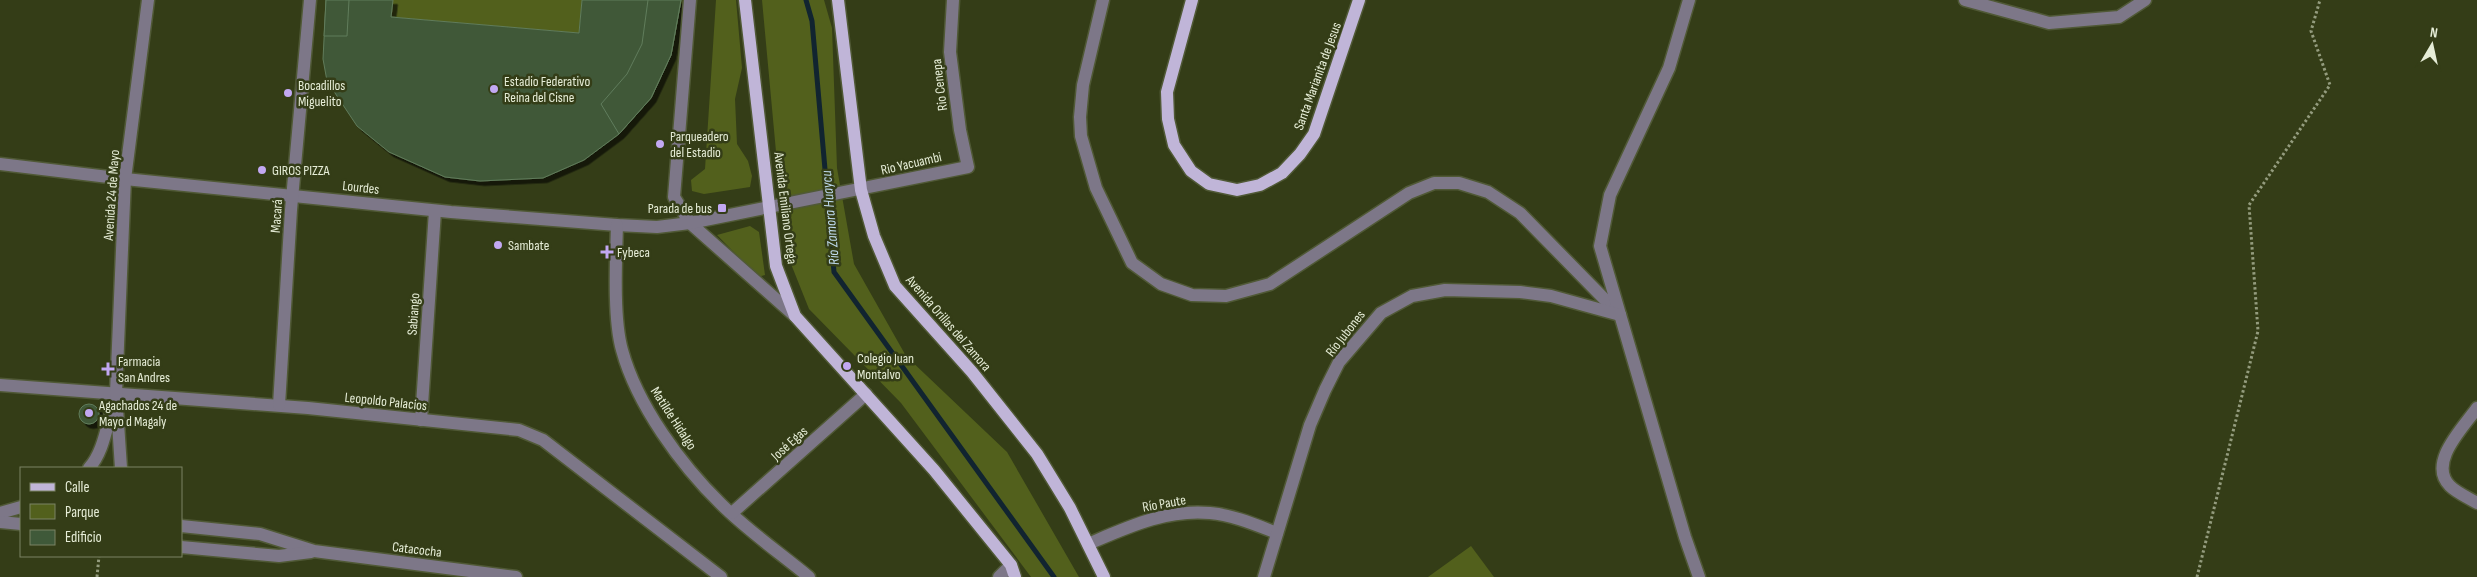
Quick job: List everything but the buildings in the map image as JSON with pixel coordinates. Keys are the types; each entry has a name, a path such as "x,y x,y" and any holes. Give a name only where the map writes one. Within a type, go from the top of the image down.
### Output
{"main road":[{"name":"Avenida Emiliano Ortega","path":"745,0 776,266 795,316 934,470 1013,571"},
{"name":"Avenida Orillas del Zamora","path":"838,0 862,190 874,236 896,286 931,329 972,372 1037,454 1070,508 1104,577"},
{"name":"Santa Marianita de Jesus","path":"1192,0 1167,92 1170,128 1174,145 1191,171 1209,184 1237,190 1260,185 1282,173 1300,154 1314,134 1360,0"}],"street":[{"name":"Avenida 24 de Mayo","path":"116,393 125,179 148,0"},
{"name":"Macará","path":"279,405 292,195 310,0"},
{"path":"690,0 674,197 690,223 795,316"},
{"name":"Rio Cenepa","path":"953,0 950,52 960,130 968,166"},
{"path":"1103,0 1083,86 1080,117 1081,136 1096,188 1132,263 1161,284 1192,295 1226,296 1270,284 1409,193 1434,183 1459,183 1488,192 1520,213 1620,315"},
{"path":"1689,0 1669,68 1610,195 1600,246 1685,537 1700,577"},
{"path":"1965,0 1972,4 2050,23 2119,17 2145,0"},
{"name":"Lourdes","path":"0,164 125,179 435,210 617,225 657,227 690,223 768,206"},
{"name":"Rio Yacuambi","path":"768,206 862,190 938,171 968,166"},
{"name":"Sabiango","path":"421,420 435,210"},
{"name":"Matilde Hidalgo","path":"617,225 617,304 621,348 632,381 679,456 732,513 809,577"},
{"name":"Río Jubones","path":"1264,577 1310,425 1325,390 1339,362 1381,313 1412,296 1445,290 1462,290 1520,292 1551,296 1620,315"},
{"name":"Leopoldo Palacios","path":"0,385 279,405 519,430 543,440 721,577"},
{"path":"90,467 101,446 116,393"},
{"path":"116,393 121,467"},
{"name":"José Egas","path":"732,513 866,394"},
{"path":"2477,408 2447,450 2443,462 2443,476 2450,487 2477,503"},
{"path":"0,513 20,507"},
{"name":"Río Paute","path":"1088,544 1143,521 1183,512 1212,513 1277,532"},
{"path":"0,522 20,524"},
{"name":"Catacocha","path":"182,526 260,534 314,551 516,577"},
{"name":"Catacocha","path":"182,547 279,556 314,551"},
{"path":"999,577 1013,571"}],"path":[{"path":"2197,577 2258,330 2249,205 2330,85 2311,31 2320,0"},
{"path":"97,577 99,557"}],"green space":[{"path":"393,0 582,0 579,33 391,17"},
{"path":"716,0 736,0 742,68 735,99 737,144 748,161 752,176 750,187 704,194 692,191 691,180 705,169"},
{"path":"762,0 824,0 832,28 837,168 854,264 906,356 1007,452 1079,577 1031,577 901,403 809,309 785,249"},
{"path":"750,226 759,232 765,275 758,277 717,235"},
{"path":"1471,546 1494,577 1428,577"}],"waterway":[{"name":"Río Zamora Huaycu","path":"806,0 812,21 834,272 1054,577"}],"place":[{"name":"Estadio Federativo Reina del Cisne","path":"494,89"},
{"name":"Bocadillos Miguelito","path":"288,93"},
{"name":"Parqueadero del Estadio","path":"660,144"},
{"name":"GIROS PIZZA","path":"262,170"},
{"name":"Parada de bus","path":"722,208"},
{"name":"Sambate","path":"498,245"},
{"name":"Fybeca","path":"607,252"},
{"name":"Colegio Juan Montalvo","path":"847,366"},
{"name":"Farmacia San Andres","path":"108,369"},
{"name":"Agachados 24 de Mayo d Magaly","path":"89,413"}]}
